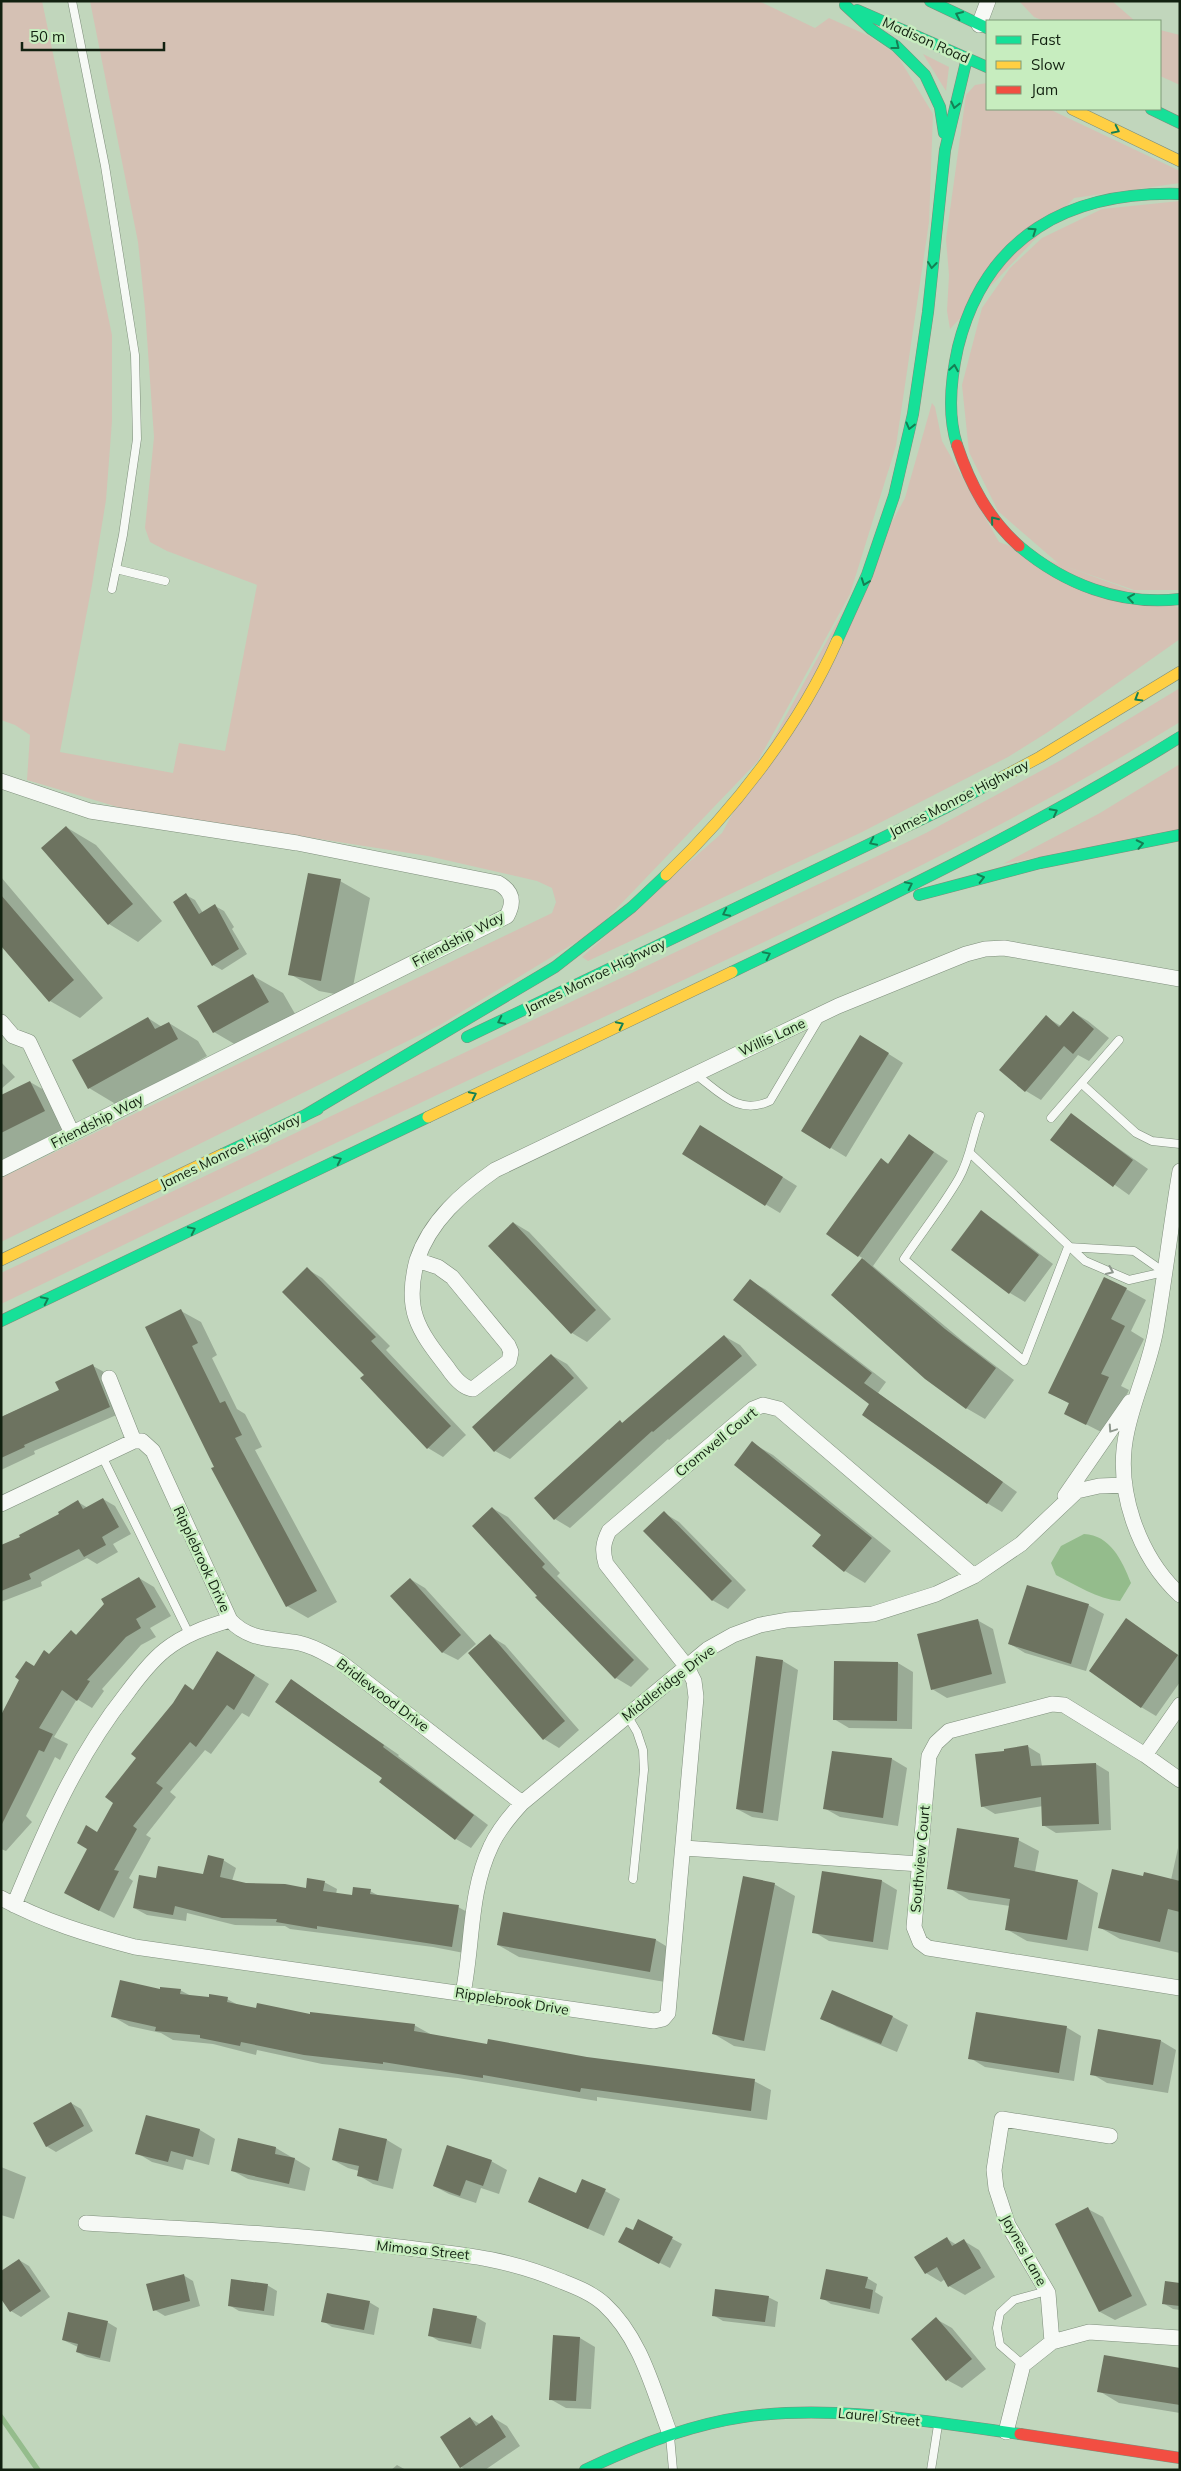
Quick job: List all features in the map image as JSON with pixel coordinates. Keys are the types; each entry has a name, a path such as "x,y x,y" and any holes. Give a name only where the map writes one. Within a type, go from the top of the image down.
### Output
{"main road":[{"path":"930,1 981,29"},
{"path":"841,3 871,29 896,46 926,75 940,106 945,143"},
{"name":"Madison Road","path":"841,3 969,53 986,66"},
{"path":"302,1117 562,962 611,926 656,887 699,845 738,800 774,752 807,700 837,645 862,589 896,484 913,416 945,143 969,53"},
{"path":"1074,110 1180,161"},
{"path":"1153,110 1180,123"},
{"path":"1180,194 1152,192 1122,195 1081,205 1053,218 1013,247 981,287 968,314 958,342 952,374 951,414 956,445 964,470 984,508 1018,546 1058,575 1108,595 1142,600 1180,599"},
{"name":"James Monroe Highway","path":"454,1044 947,807 1040,757 1180,672"},
{"path":"1,1321 834,923 1070,804 1180,737"},
{"path":"834,923 953,885 1040,863 1180,836"},
{"name":"James Monroe Highway","path":"1,1260 427,1056"},
{"name":"Laurel Street","path":"585,2470 618,2454 670,2434 744,2417 794,2412 866,2415 938,2423 1180,2458"}],"street":[{"path":"981,29 988,1"},
{"name":"Friendship Way","path":"1,781 90,811 297,843 498,883 507,889 512,897 512,908 507,916 1,1169"},
{"name":"Willis Lane","path":"417,1260 438,1267 452,1277 508,1344 511,1352 510,1361 473,1389 466,1388 452,1374 424,1339 419,1328 411,1294 412,1280 417,1260 433,1229 450,1206 472,1186 495,1170 694,1073 822,1014 966,954 985,949 1004,948 1180,979"},
{"path":"1,1022 13,1036 29,1042 72,1133"},
{"path":"1180,1171 1156,1330 1126,1433 1123,1456 1125,1484 1142,1544 1158,1571 1180,1595"},
{"path":"1,1504 134,1441 109,1378"},
{"path":"1048,1519 1140,1389"},
{"name":"Cromwell Court","path":"686,1666 606,1564 602,1553 604,1541 610,1531 753,1409 763,1406 779,1409 974,1576"},
{"name":"Ripplebrook Drive","path":"134,1441 142,1441 153,1451 230,1620 189,1634 164,1651 145,1670 96,1736 55,1807 7,1901 94,1936 135,1947 654,2021 662,2019 668,2012 696,1697 694,1681 686,1666"},
{"name":"Middleridge Drive","path":"463,1993 475,1898 481,1871 491,1846 505,1822 522,1803 708,1649 733,1635 760,1625 787,1620 873,1614 936,1594 974,1576 1021,1544 1077,1492 1099,1486 1125,1484"},
{"name":"Bridlewood Drive","path":"230,1620 239,1630 250,1635 300,1643 320,1650 339,1661 522,1803"},
{"name":"Southview Court","path":"1180,1780 1145,1755 1064,1705 1052,1704 949,1731 936,1743 929,1756 914,1927 920,1942 928,1948 1180,1988"},
{"path":"1145,1755 1180,1705"},
{"path":"684,1848 920,1864"},
{"name":"Jaynes Lane","path":"1052,2342 1047,2291 1008,2225 1000,2205 994,2170 1002,2119 1110,2136"},
{"name":"Mimosa Street","path":"86,2223 306,2236 467,2254 497,2259 533,2269 583,2290 603,2303 623,2323 634,2339 670,2434"},
{"path":"1006,2432 1023,2365 1052,2342 1088,2332 1180,2338"}],"lane":[{"path":"72,1 105,166 135,355 137,439 112,589"},
{"path":"116,569 165,581"},
{"path":"694,1073 734,1103 746,1107 770,1101 822,1014"},
{"path":"1051,1118 1118,1040"},
{"path":"1082,1084 1136,1133 1152,1141 1180,1144"},
{"path":"980,1116 972,1135 970,1153 959,1178 904,1259 1024,1361 1068,1247"},
{"path":"970,1153 1085,1261 1129,1280 1164,1272"},
{"path":"1068,1247 1134,1251 1164,1272"},
{"path":"102,1456 189,1634"},
{"path":"627,1715 640,1741 644,1770 633,1879"},
{"path":"1023,2365 1000,2346 997,2328 1000,2313 1014,2300 1047,2291"},
{"path":"931,2470 938,2423"},
{"path":"670,2434 673,2470"}],"shaded area":[{"path":"1,1 42,1 112,335 112,421 106,500 60,752 173,773 179,743 225,751 257,585 167,551 150,542 145,528 154,437 145,309 138,242 90,1 759,1 815,28 829,18 869,36 897,55 933,114 929,222 896,446 850,594 758,761 596,930 440,1025 1,1242 1,1178 552,913 556,902 552,888 537,881 428,856 121,808 27,780 30,735 15,725 1,720"},
{"path":"1019,1 1112,1 1134,20 1042,20 1034,17"},
{"path":"1161,30 1180,35 1180,85 1161,76"},
{"path":"923,54 949,67 946,91"},
{"path":"986,83 986,110 1051,110 1180,171 1180,183 1074,198 950,329 947,311 949,275 946,239 966,95 975,85"},
{"path":"1180,201 1180,590 1134,590 1059,564 998,511 969,452 962,385 982,308 1010,268 1042,238 1102,209"},
{"path":"932,403 935,407 942,441 999,542 1180,608 1180,639 1048,732 1008,757 860,833 588,961 582,957 722,833 905,498"},
{"path":"1180,688 1180,722 1107,766 957,847 805,922 359,1132 1,1304 1,1273 926,833 1061,760"},
{"path":"1180,764 1180,830 1003,864 1100,813"},
{"path":"1084,1534 1093,1535 1108,1544 1124,1566 1131,1583 1120,1601 1095,1595 1056,1575 1051,1563 1061,1546"}],"building":[{"path":"66,826 133,904 108,925 41,848"},
{"path":"308,873 341,879 321,981 288,975"},
{"path":"186,893 199,914 215,904 239,949 212,966 173,902"},
{"path":"1,895 74,980 49,1002 1,946"},
{"path":"253,974 269,1002 213,1033 197,1006"},
{"path":"1073,1011 1094,1029 1073,1054 1064,1046 1025,1092 999,1070 1046,1015 1059,1027"},
{"path":"148,1017 155,1029 169,1022 178,1039 88,1089 72,1060"},
{"path":"860,1035 889,1053 830,1149 801,1131"},
{"path":"30,1081 45,1111 1,1133 1,1095"},
{"path":"1071,1113 1133,1160 1113,1187 1050,1140"},
{"path":"700,1125 783,1177 765,1206 682,1154"},
{"path":"909,1134 934,1152 858,1257 826,1234 881,1158 888,1164"},
{"path":"981,1210 1039,1255 1009,1294 951,1250"},
{"path":"513,1222 596,1310 571,1334 488,1246"},
{"path":"862,1258 945,1329 996,1368 966,1409 925,1379 831,1295"},
{"path":"307,1267 376,1337 371,1341 451,1426 427,1449 360,1378 364,1375 282,1292"},
{"path":"1104,1277 1127,1288 1111,1319 1125,1326 1101,1374 1109,1377 1086,1425 1064,1414 1069,1403 1048,1393"},
{"path":"750,1279 872,1373 864,1383 1003,1482 987,1504 862,1415 869,1404 733,1300"},
{"path":"181,1309 198,1343 192,1346 220,1403 225,1401 242,1435 235,1438 317,1591 286,1607 211,1468 214,1467 145,1327"},
{"path":"724,1335 742,1356 652,1431 554,1520 534,1498 620,1420 622,1423"},
{"path":"551,1354 574,1378 494,1452 472,1427"},
{"path":"93,1364 110,1407 24,1445 25,1447 1,1458 1,1417 59,1390 55,1382"},
{"path":"752,1441 872,1538 844,1572 812,1546 821,1535 734,1465"},
{"path":"103,1498 119,1527 102,1537 106,1545 84,1557 79,1549 29,1574 31,1579 1,1591 1,1545 20,1537 19,1535 59,1514 58,1512 78,1500 83,1509"},
{"path":"492,1507 545,1564 542,1567 634,1660 615,1679 535,1597 537,1596 472,1526"},
{"path":"664,1511 732,1581 712,1601 643,1531"},
{"path":"139,1577 156,1607 136,1619 141,1628 126,1637 87,1680 90,1681 77,1701 62,1690 39,1728 53,1734 44,1752 39,1750 1,1826 1,1715 19,1680 15,1677 26,1661 34,1666 44,1650 49,1654 71,1630 76,1635 104,1604 101,1599"},
{"path":"410,1578 461,1635 442,1653 390,1596"},
{"path":"1027,1585 1089,1604 1071,1664 1008,1644"},
{"path":"1126,1618 1178,1655 1141,1708 1089,1671"},
{"path":"978,1619 992,1674 931,1690 917,1634"},
{"path":"490,1634 565,1721 543,1740 468,1653"},
{"path":"217,1651 255,1675 234,1710 227,1705 196,1747 190,1742 156,1783 163,1788 133,1826 137,1829 114,1870 119,1871 99,1911 64,1893 87,1849 77,1843 86,1825 97,1832 113,1803 105,1797 136,1758 131,1754 173,1703 185,1684 193,1690"},
{"path":"756,1656 783,1660 763,1813 736,1809"},
{"path":"834,1661 898,1662 897,1721 833,1720"},
{"path":"291,1679 384,1745 383,1747 474,1815 455,1840 379,1782 382,1778 275,1702"},
{"path":"1028,1745 1031,1766 1096,1763 1099,1824 1042,1826 1041,1797 981,1807 975,1754 1004,1751 1004,1749"},
{"path":"832,1751 892,1758 883,1818 823,1809"},
{"path":"957,1828 1019,1838 1014,1867 1078,1880 1067,1940 1005,1930 1010,1899 947,1889"},
{"path":"208,1855 224,1859 220,1877 246,1883 285,1884 306,1888 307,1878 325,1881 323,1891 352,1895 353,1887 371,1889 370,1894 459,1905 452,1947 317,1926 317,1929 276,1922 277,1919 222,1918 175,1906 173,1915 133,1908 139,1875 156,1878 158,1866 203,1874"},
{"path":"1112,1869 1143,1876 1144,1872 1180,1881 1180,1912 1168,1909 1160,1942 1098,1928"},
{"path":"822,1871 882,1880 873,1942 812,1933"},
{"path":"743,1876 775,1883 744,2041 712,2034"},
{"path":"503,1912 656,1939 650,1972 497,1945"},
{"path":"120,1980 160,1989 160,1987 181,1989 180,1994 209,1997 209,1994 228,1997 227,2002 256,2008 257,2003 310,2014 310,2012 415,2024 414,2031 487,2044 488,2039 587,2057 755,2079 751,2111 581,2088 580,2092 483,2075 483,2078 383,2062 383,2064 304,2055 241,2042 240,2046 200,2038 200,2035 155,2031 156,2027 111,2017"},
{"path":"832,1990 893,2016 881,2044 820,2019"},
{"path":"976,2012 1067,2026 1059,2073 968,2059"},
{"path":"1098,2029 1161,2040 1153,2085 1090,2075"},
{"path":"71,2102 84,2126 46,2147 33,2123"},
{"path":"146,2115 200,2129 193,2157 171,2151 168,2162 135,2154"},
{"path":"339,2128 387,2139 378,2181 357,2176 359,2166 332,2160"},
{"path":"238,2138 276,2147 275,2154 295,2158 289,2184 231,2171"},
{"path":"447,2145 492,2160 483,2186 466,2180 460,2196 433,2186"},
{"path":"539,2177 576,2193 582,2179 606,2189 588,2229 528,2202"},
{"path":"1088,2207 1132,2296 1099,2312 1055,2224"},
{"path":"638,2219 673,2237 659,2264 618,2242 626,2227 633,2230"},
{"path":"947,2237 952,2246 964,2239 981,2268 948,2287 937,2267 925,2274 914,2257"},
{"path":"19,2259 41,2291 10,2312 1,2299 1,2271"},
{"path":"826,2269 868,2277 865,2288 873,2290 870,2309 820,2299"},
{"path":"184,2274 190,2301 153,2311 146,2284"},
{"path":"231,2279 268,2284 264,2311 228,2306"},
{"path":"1165,2281 1180,2283 1180,2306 1162,2304"},
{"path":"715,2289 769,2296 765,2322 712,2316"},
{"path":"327,2293 370,2301 364,2330 321,2322"},
{"path":"433,2308 477,2316 471,2344 428,2336"},
{"path":"68,2312 108,2321 100,2358 76,2352 78,2344 62,2340"},
{"path":"936,2317 972,2359 946,2381 911,2339"},
{"path":"553,2335 580,2337 576,2401 549,2400"},
{"path":"1104,2355 1180,2368 1180,2405 1097,2392"},
{"path":"492,2415 506,2437 460,2468 440,2437 470,2417 476,2426"}],"waterway":[{"path":"1,2417 38,2470"}],"traffic: fast":[{"path":"930,1 986,28"},
{"path":"845,5 871,29 896,46 925,75 940,107 944,133"},
{"path":"857,10 986,67"},
{"path":"837,641 867,575 894,496 913,414 928,312 945,150 967,58"},
{"path":"1153,110 1180,123"},
{"path":"957,445 952,421 951,396 953,371 958,347 971,308 989,275 1012,249 1038,227 1069,212 1103,201 1140,195 1180,194"},
{"path":"1019,546 1055,571 1094,589 1136,599 1180,599"},
{"path":"732,972 1015,832 1126,770 1180,737"},
{"path":"467,1037 947,807 995,781"},
{"path":"919,895 1040,863 1180,835"},
{"path":"302,1117 555,967 632,907 666,875"},
{"path":"223,1154 318,1109"},
{"path":"1,1321 428,1117"},
{"path":"585,2470 642,2445 702,2425 743,2417 777,2414 812,2412 882,2416 1020,2434"}],"traffic: slow":[{"path":"1074,110 1180,161"},
{"path":"666,875 716,823 763,766 804,705 837,641"},
{"path":"995,781 1040,757 1180,672"},
{"path":"428,1117 732,972"},
{"path":"1,1260 223,1154"}],"traffic: jam":[{"path":"957,445 981,500 998,524 1019,546"},
{"path":"1020,2434 1180,2458"}]}
